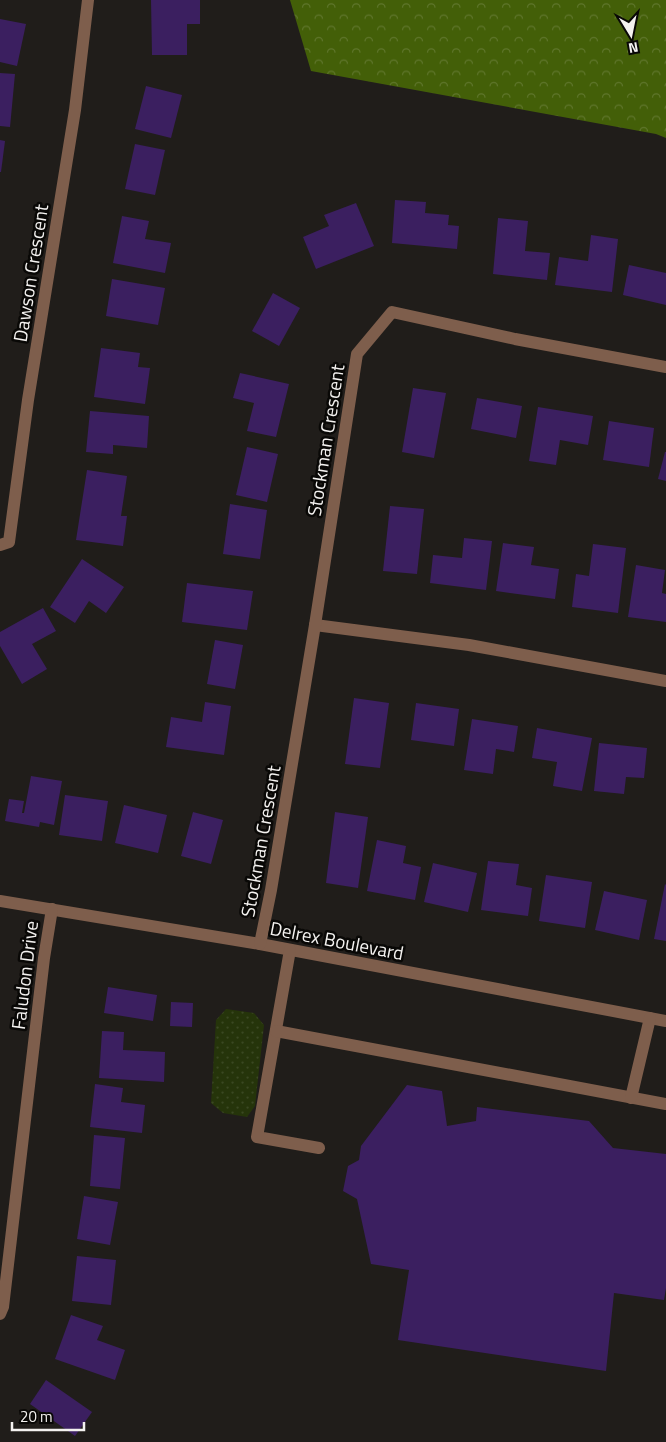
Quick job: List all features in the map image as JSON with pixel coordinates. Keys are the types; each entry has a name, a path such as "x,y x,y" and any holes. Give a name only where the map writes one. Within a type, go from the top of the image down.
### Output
{"street":[{"name":"Dawson Crescent","path":"0,545 9,542 28,400 75,110 88,0"},
{"name":"Stockman Crescent","path":"260,944 271,890 315,625 357,354 392,312 515,339 666,367"},
{"path":"315,625 469,645 666,681"},
{"name":"Delrex Boulevard","path":"0,901 260,944 666,1021"},
{"name":"Faludon Drive","path":"0,1314 3,1308 44,958 52,909"},
{"path":"290,950 257,1137 318,1148"},
{"path":"631,1098 650,1018"},
{"path":"276,1031 666,1104"}],"green space":[{"path":"290,0 666,0 666,138 656,134 311,71"},
{"path":"226,1009 254,1013 264,1025 255,1106 247,1117 223,1113 211,1103 216,1020"}],"building":[{"path":"151,0 200,0 200,24 187,24 187,55 152,55"},
{"path":"0,19 26,24 17,66 0,62"},
{"path":"0,73 15,74 10,127 0,126"},
{"path":"146,86 182,95 171,138 135,129"},
{"path":"0,140 5,141 1,172 0,172"},
{"path":"135,144 165,150 155,195 125,189"},
{"path":"395,200 426,202 425,213 449,215 448,225 459,226 457,249 392,243"},
{"path":"356,203 374,246 316,269 303,237 329,226 324,215"},
{"path":"122,216 149,221 145,239 171,243 165,273 113,263"},
{"path":"498,218 528,221 525,251 550,253 547,280 493,274"},
{"path":"591,235 618,239 612,292 555,285 559,257 588,261"},
{"path":"629,265 666,273 666,305 623,295"},
{"path":"112,279 165,288 158,325 106,316"},
{"path":"273,293 300,308 279,346 252,331"},
{"path":"101,348 140,353 138,367 150,368 145,404 94,397"},
{"path":"240,373 289,384 276,437 247,431 254,403 233,398"},
{"path":"413,388 446,393 434,458 402,452"},
{"path":"477,398 522,406 516,438 471,429"},
{"path":"538,407 593,416 588,445 560,440 556,465 529,461"},
{"path":"90,411 149,416 147,448 113,445 113,454 86,452"},
{"path":"609,421 654,428 649,467 603,460"},
{"path":"247,447 278,454 267,502 236,495"},
{"path":"666,452 666,481 658,479"},
{"path":"87,470 127,476 121,516 127,516 123,546 76,540"},
{"path":"230,504 267,510 260,559 223,554"},
{"path":"390,506 424,509 417,574 383,571"},
{"path":"464,538 492,541 486,590 430,583 433,555 462,558"},
{"path":"503,543 534,547 531,565 559,569 555,599 496,591"},
{"path":"593,544 626,548 618,613 572,607 576,574 589,576"},
{"path":"82,559 124,587 106,613 89,601 75,623 50,607"},
{"path":"636,565 665,570 662,593 666,594 666,622 628,617"},
{"path":"187,583 253,591 247,630 182,622"},
{"path":"43,608 56,631 32,644 47,669 22,684 0,646 0,632"},
{"path":"215,640 243,645 235,689 207,684"},
{"path":"354,698 389,703 380,768 345,764"},
{"path":"205,702 231,706 224,755 166,747 171,717 202,722"},
{"path":"416,703 459,709 454,746 411,740"},
{"path":"472,719 518,726 514,752 496,749 493,774 464,770"},
{"path":"537,728 592,738 582,791 553,786 557,762 532,758"},
{"path":"599,743 647,748 644,778 626,777 624,794 594,791"},
{"path":"31,776 62,781 54,825 40,822 39,827 5,821 9,799 24,801 22,813 24,813"},
{"path":"65,795 108,801 102,841 59,835"},
{"path":"124,805 167,815 158,853 115,843"},
{"path":"193,812 223,820 211,864 181,856"},
{"path":"335,812 368,817 358,888 326,883"},
{"path":"377,840 406,846 403,863 421,867 415,900 367,891"},
{"path":"488,861 519,864 516,885 532,888 528,916 481,910"},
{"path":"433,863 477,873 468,912 424,902"},
{"path":"546,875 592,882 585,928 539,921"},
{"path":"666,885 666,941 654,939"},
{"path":"604,891 647,900 639,940 595,930"},
{"path":"108,987 157,995 153,1021 104,1013"},
{"path":"171,1002 193,1003 192,1027 170,1026"},
{"path":"102,1031 124,1032 123,1050 165,1052 164,1082 99,1078"},
{"path":"95,1084 123,1088 121,1102 145,1105 142,1133 90,1127"},
{"path":"407,1085 442,1091 447,1126 476,1121 477,1107 589,1121 613,1148 666,1154 666,1288 664,1300 614,1293 606,1371 398,1340 409,1270 371,1264 357,1199 343,1191 348,1166 359,1160 361,1146"},
{"path":"94,1135 125,1138 120,1189 90,1186"},
{"path":"84,1196 118,1202 110,1245 77,1239"},
{"path":"77,1256 116,1260 111,1305 72,1301"},
{"path":"71,1315 103,1326 97,1340 125,1350 115,1380 55,1359"},
{"path":"46,1380 92,1412 75,1436 30,1404"}]}
